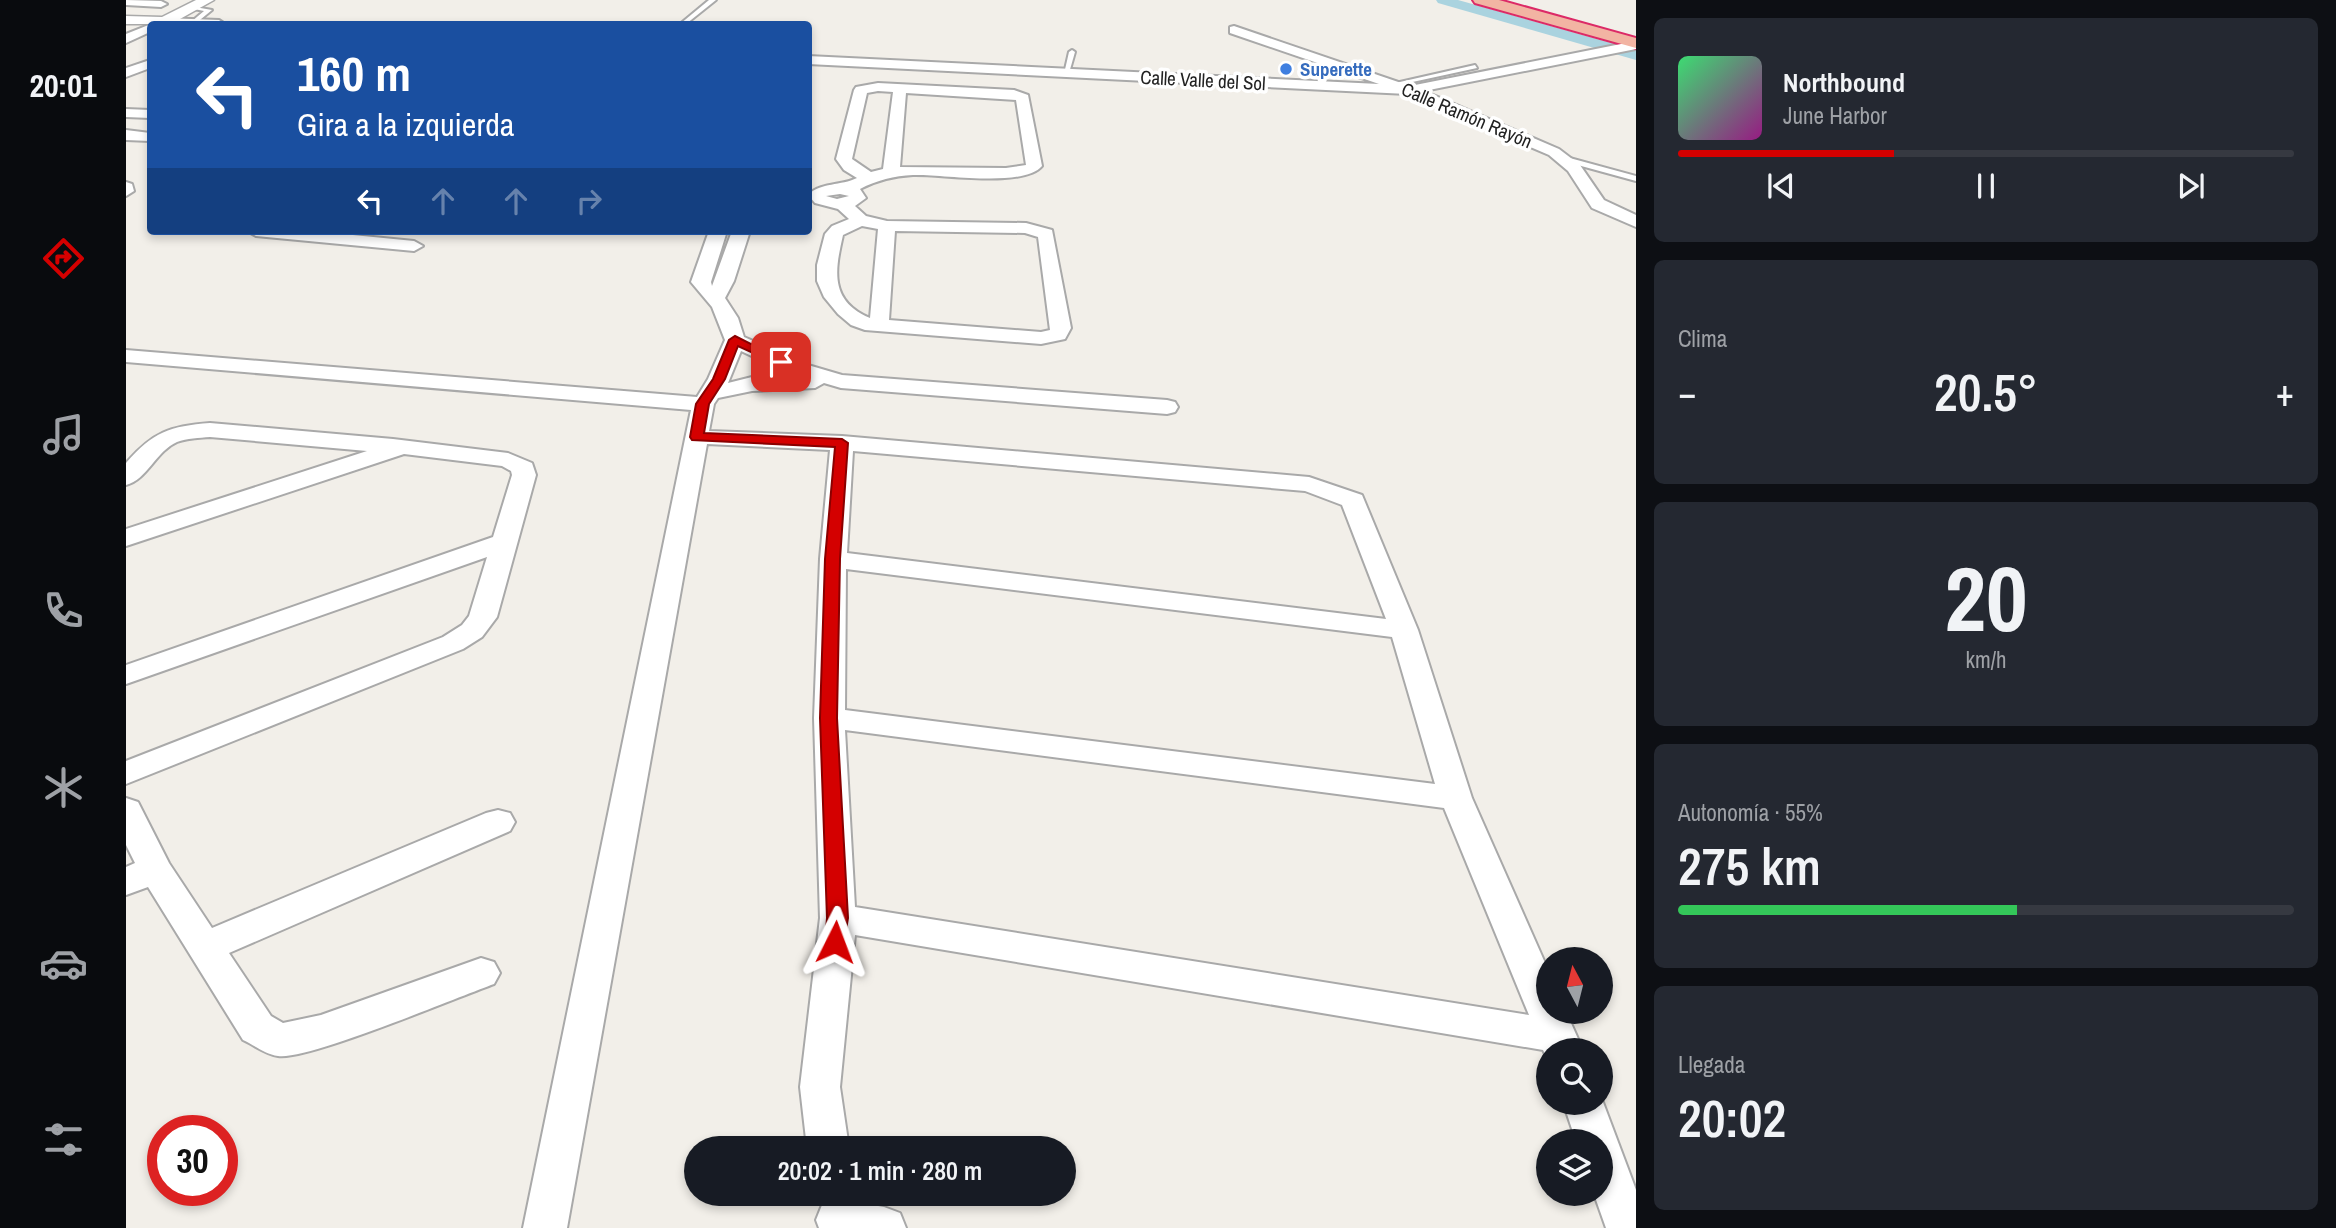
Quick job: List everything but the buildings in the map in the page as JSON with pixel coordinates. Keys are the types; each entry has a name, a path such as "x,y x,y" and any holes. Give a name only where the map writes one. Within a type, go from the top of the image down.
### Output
{"highway":[{"path":"1481,0 1634,45"}],"street":[{"path":"165,21 207,0"},
{"path":"126,2 161,4"},
{"path":"126,20 147,23"},
{"name":"Calle Ramón Rayón","path":"1234,30 1394,84 1566,159"},
{"name":"Calle Valle del Sol","path":"812,60 1409,90 1634,45"},
{"path":"126,55 147,57"},
{"path":"1547,78 1630,60"},
{"path":"126,73 147,65"},
{"path":"812,71 1363,101 1457,97"},
{"path":"126,73 147,75"},
{"path":"813,196 830,203 845,196 866,177 891,172 1029,170 1034,166 1022,96 900,88 870,87 861,90 844,159 850,167 866,177"},
{"path":"891,172 900,88"},
{"path":"126,113 147,114"},
{"path":"126,135 147,137"},
{"path":"1566,159 1598,204 1636,222"},
{"path":"845,196 860,220"},
{"path":"860,220 887,226 1040,231 1046,234 1061,328 1058,335 1041,338 879,325 854,320 825,286 834,234 860,220"},
{"path":"879,325 887,226"},
{"path":"298,235 414,246"},
{"path":"545,1228 696,437 706,398 719,379 735,340 732,327 715,298 705,291 701,282 717,235"},
{"path":"715,298 725,281 740,235"},
{"path":"735,340 800,370 841,381"},
{"path":"126,356 706,398 752,384 841,381 1167,407"},
{"path":"126,478 159,440 180,431 210,430 402,447 508,460 523,468 524,475 483,617 472,631 453,643 126,773"},
{"path":"696,437 842,443 1309,484 1353,500 1404,630 1456,798 1559,1038"},
{"path":"826,1136 820,1087 838,918 829,718 833,559 842,443"},
{"path":"126,538 402,447"},
{"path":"126,675 505,542"},
{"path":"833,559 1404,630"},
{"path":"829,718 1456,798"},
{"path":"205,947 498,822"},
{"path":"135,850 205,947 257,1028 280,1040 321,1031 481,973"},
{"path":"838,918 1536,1039"},
{"path":"1613,1187 1628,1228"},
{"path":"837,1214 884,1228"}],"lane":[{"path":"687,21 713,0"},
{"path":"191,7 209,10 195,21"},
{"path":"1066,73 1072,52"},
{"path":"1394,84 1475,67"},
{"path":"1566,159 1636,179"}],"waterway":[{"path":"1443,0 1636,55"}],"place":[{"name":"Superette","path":"1286,69"}],"route":[{"path":"781,362 735,340 719,379 702,404 696,437 842,443 833,559 829,718 838,918 835,942"}]}
